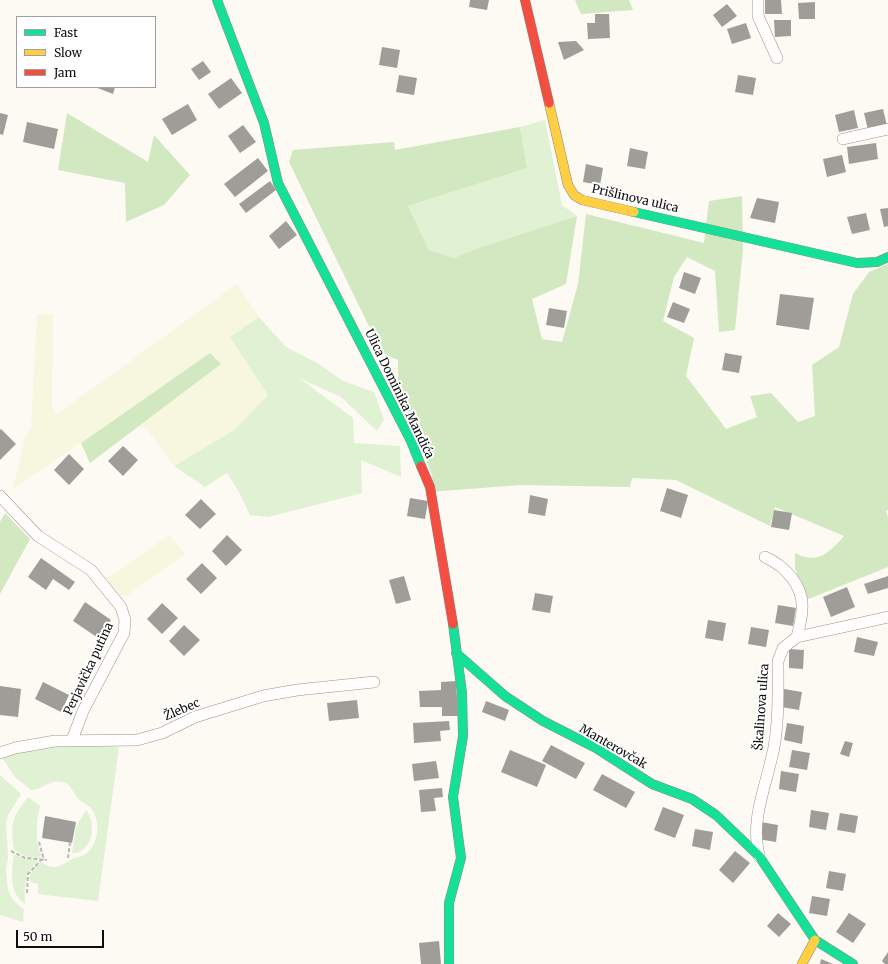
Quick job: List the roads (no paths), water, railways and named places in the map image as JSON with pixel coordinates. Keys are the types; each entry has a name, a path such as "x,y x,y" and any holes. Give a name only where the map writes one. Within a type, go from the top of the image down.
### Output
{"street":[{"name":"Ulica Dominika Mandića","path":"218,0 264,123 278,183 411,441 430,487 449,592 462,693 463,736 453,797 461,858 449,903 449,964"},
{"name":"Prišlinova ulica","path":"525,0 568,185 574,195 582,200 857,264 877,262 888,257"},
{"path":"758,0 758,16 777,58"},
{"path":"843,139 888,129"},
{"name":"Perjavička putina","path":"0,496 38,536 91,570 121,607 124,614 124,633 83,711 72,740"},
{"path":"765,557 782,567 800,593 802,610 797,637"},
{"name":"Škalinova ulica","path":"759,856 755,830 758,811 774,747 777,715 778,661 783,648 797,637 888,617"},
{"name":"Manterovčak","path":"456,653 505,696 543,721 596,748 652,784 692,799 716,816 759,856 815,940"},
{"name":"Žlebec","path":"0,753 36,743 72,740 137,740 162,733 195,717 263,696 297,690 374,682"},
{"path":"802,964 815,940 853,964"}]}
